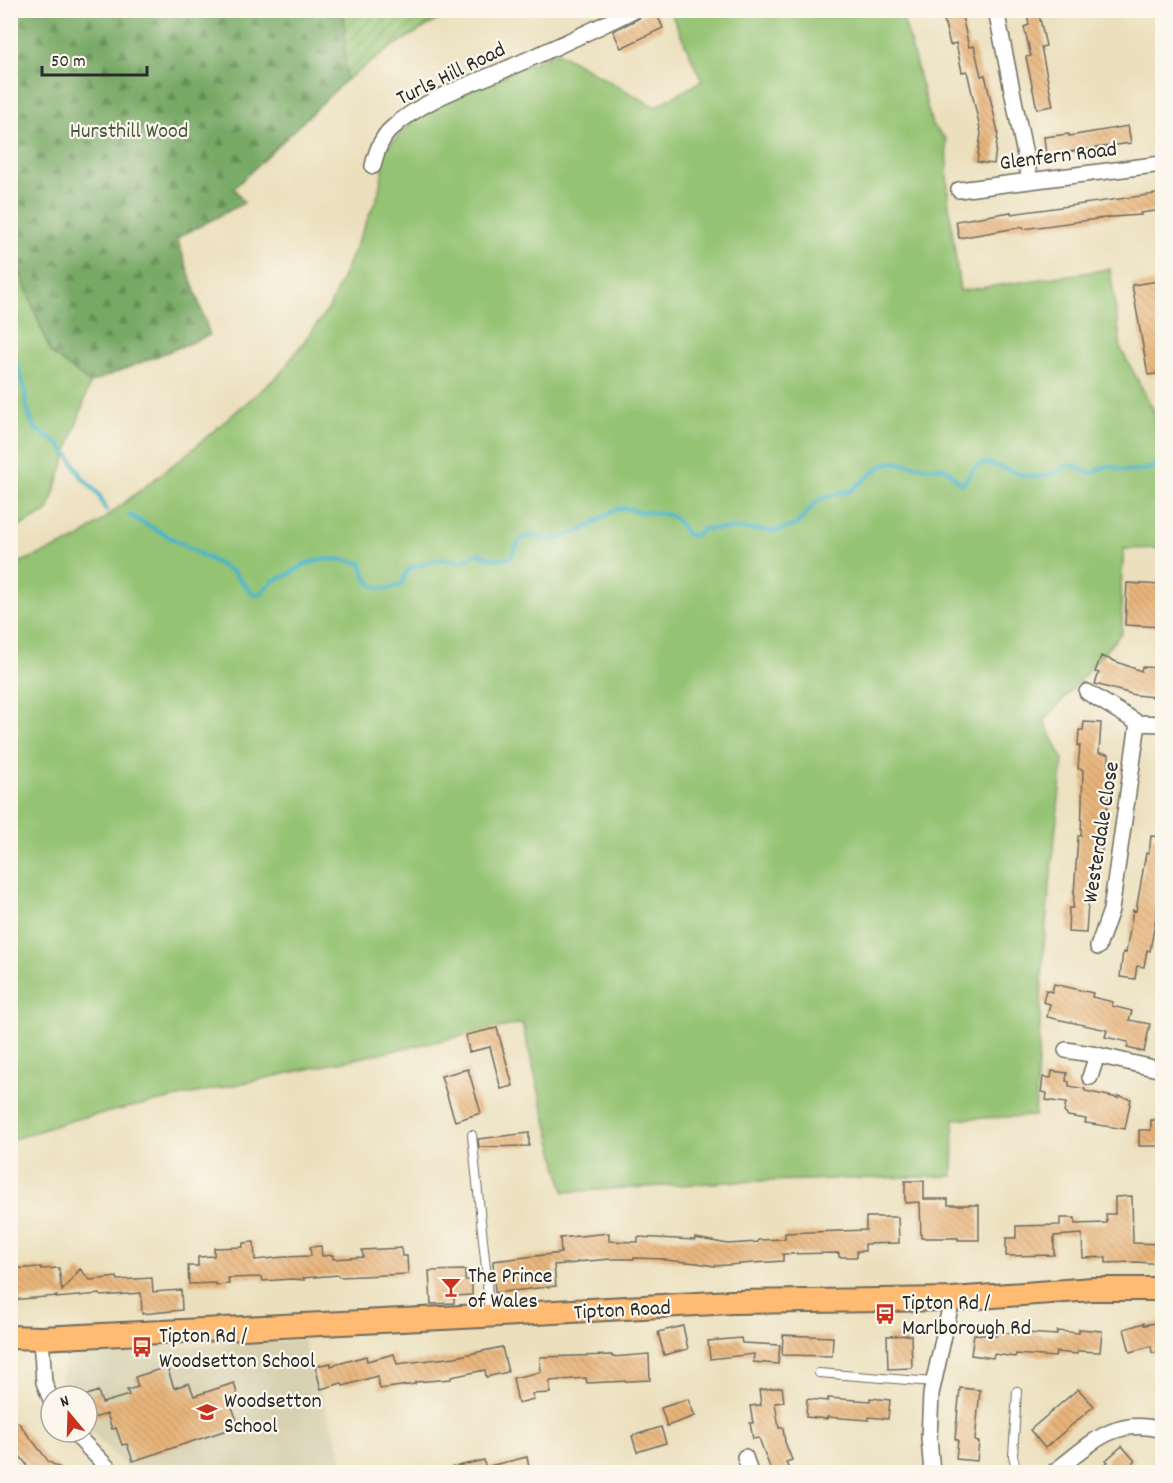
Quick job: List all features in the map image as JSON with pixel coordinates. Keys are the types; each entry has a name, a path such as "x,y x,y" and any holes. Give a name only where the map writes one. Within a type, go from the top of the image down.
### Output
{"main road":[{"name":"Tipton Road","path":"10,1337 41,1338 732,1302 952,1299 1093,1289 1162,1289"}],"street":[{"name":"Turls Hill Road","path":"373,166 376,151 388,131 401,120 431,102 546,52 634,10"},
{"path":"996,10 1030,180"},
{"name":"Glenfern Road","path":"959,190 1162,164"},
{"path":"1087,692 1138,723 1162,724"},
{"name":"Westerdale Close","path":"1098,947 1111,910 1138,723"},
{"path":"1066,1050 1162,1070"},
{"path":"1090,1077 1096,1055"},
{"path":"932,1473 929,1413 933,1382 952,1299"},
{"path":"41,1338 45,1384"},
{"path":"1054,1473 1100,1437 1116,1429 1140,1427 1162,1430"},
{"path":"84,1444 112,1473"},
{"path":"745,1457 750,1473"}],"lane":[{"path":"472,1135 489,1316"},
{"path":"819,1373 933,1382"},
{"path":"1017,1391 1013,1456 1017,1473"}],"shaded area":[{"name":"Woodsetton School","path":"303,1340 347,1472 131,1472 99,1439 99,1384 63,1384 61,1378 70,1353"}],"green space":[{"path":"344,10 453,11 395,45 346,80"},
{"name":"Hursthill Wood","path":"10,11 344,11 346,80 234,188 244,203 177,238 210,335 90,383 51,353 11,254"},
{"path":"670,11 900,11 932,125 946,139 948,199 960,291 1110,269 1121,349 1154,411 1162,473 1162,548 1124,549 1121,584 1122,632 1044,721 1063,759 1044,943 1035,1116 954,1119 953,1176 728,1182 564,1192 522,1023 76,1119 11,1140 11,566 78,539 188,453 280,374 329,308 378,195 384,165 381,156 412,122 440,103 557,52 655,107 702,81"},
{"path":"10,254 18,267 51,353 90,383 48,511 11,531"}],"building":[{"path":"655,10 663,28 621,48 613,31"},
{"path":"1026,10 1038,10 1046,46 1041,47 1053,106 1037,109 1026,57 1031,56 1024,27 1029,25"},
{"path":"962,16 969,47 974,46 981,76 985,75 998,132 994,164 977,162 981,133 967,71 962,72 956,43 950,45 944,20"},
{"path":"1128,126 1131,143 1046,155 1044,137 1069,134 1069,136"},
{"path":"1162,193 1162,210 1140,213 1141,215 1023,229 1023,227 959,238 956,221"},
{"path":"1159,281 1162,299 1162,373 1148,375 1132,285"},
{"path":"1127,583 1162,585 1162,627 1125,625"},
{"path":"1101,656 1141,671 1142,667 1162,668 1162,696 1135,695 1095,684 1099,673 1095,672"},
{"path":"1084,722 1101,723 1099,753 1109,754 1105,833 1102,833 1102,855 1099,855 1098,874 1090,874 1086,933 1068,932 1069,908 1073,908 1078,836 1081,836 1083,770 1078,769 1080,746 1078,746 1079,730 1083,730"},
{"path":"1151,836 1162,837 1162,882 1150,951 1147,950 1144,967 1137,966 1135,979 1120,977 1123,952 1126,953 1133,910 1136,911"},
{"path":"1054,984 1093,993 1092,997 1113,1002 1112,1006 1132,1011 1129,1020 1150,1024 1144,1052 1127,1048 1128,1042 1105,1037 1107,1030 1047,1017 1050,1004 1043,1002 1046,990 1052,992"},
{"path":"497,1028 513,1086 501,1089 490,1047 469,1052 466,1035"},
{"path":"468,1069 481,1113 455,1121 441,1076"},
{"path":"1052,1071 1067,1073 1066,1081 1069,1082 1069,1086 1131,1099 1125,1129 1085,1123 1086,1119 1068,1116 1064,1112 1066,1103 1046,1100 1047,1093 1041,1092 1043,1077 1051,1078"},
{"path":"1151,1120 1162,1120 1162,1146 1139,1146 1139,1130 1151,1130"},
{"path":"529,1133 529,1146 479,1147 478,1139"},
{"path":"905,1181 924,1181 924,1199 948,1199 948,1205 979,1205 979,1240 921,1238 920,1202 905,1203"},
{"path":"1132,1196 1133,1243 1162,1244 1162,1264 1106,1263 1106,1257 1083,1258 1082,1234 1054,1236 1054,1255 1006,1256 1006,1238 1016,1238 1016,1226 1060,1225 1060,1218 1075,1218 1075,1224 1107,1223 1106,1214 1115,1214 1115,1197"},
{"path":"866,1217 898,1217 899,1243 865,1244 865,1251 857,1251 857,1257 839,1257 839,1253 783,1254 783,1261 714,1266 665,1259 634,1258 577,1262 554,1265 556,1286 495,1293 493,1261 561,1253 560,1238 609,1233 609,1241 638,1242 638,1237 695,1240 695,1238 728,1244 758,1242 758,1240 785,1239 785,1233 866,1230"},
{"path":"254,1242 255,1260 311,1256 310,1247 321,1246 322,1256 333,1255 333,1259 363,1257 362,1250 401,1248 402,1256 407,1256 408,1274 339,1277 338,1275 303,1278 304,1280 263,1281 262,1277 228,1278 229,1284 189,1284 188,1266 198,1266 198,1257 214,1256 214,1248 243,1247 243,1243"},
{"path":"41,1267 41,1269 59,1268 62,1291 80,1269 90,1280 117,1277 118,1280 152,1278 153,1292 181,1290 182,1310 142,1314 141,1293 10,1300 10,1269"},
{"name":"The Prince of Wales","path":"465,1270 465,1280 472,1280 472,1295 454,1296 454,1303 431,1304 429,1271"},
{"path":"1162,1322 1162,1352 1152,1353 1151,1346 1130,1352 1124,1329 1144,1323 1144,1325"},
{"path":"683,1326 688,1349 664,1355 658,1332"},
{"path":"1079,1329 1102,1331 1100,1352 1078,1351 1077,1354 1056,1352 1055,1357 1016,1354 1015,1357 994,1354 993,1358 971,1355 974,1334 996,1336 996,1332 1057,1335 1057,1331 1079,1333"},
{"path":"783,1335 833,1337 832,1356 782,1355"},
{"path":"911,1335 912,1368 888,1369 887,1336"},
{"path":"741,1338 742,1343 780,1345 778,1364 753,1362 754,1354 710,1359 708,1341"},
{"path":"502,1347 508,1372 486,1377 485,1370 451,1377 451,1379 415,1382 415,1384 380,1389 377,1376 343,1386 342,1383 321,1389 315,1366 331,1363 331,1366 366,1356 367,1361 394,1354 397,1364 455,1357"},
{"path":"649,1354 650,1380 587,1383 586,1378 550,1381 550,1393 532,1394 534,1399 518,1403 513,1378 541,1372 540,1357 612,1355 612,1357"},
{"path":"167,1367 174,1388 189,1383 194,1396 234,1383 240,1404 232,1407 239,1426 133,1461 127,1444 122,1445 116,1428 112,1429 107,1414 99,1416 99,1394 102,1403 129,1395 127,1390 138,1387 135,1377"},
{"path":"782,1387 784,1402 775,1403 779,1428 783,1428 785,1442 792,1460 786,1462 790,1473 772,1473 759,1438 753,1439 750,1406 761,1405 759,1390"},
{"path":"960,1388 980,1390 975,1441 979,1442 977,1461 956,1459 958,1440 955,1439"},
{"path":"1078,1389 1094,1406 1045,1448 1030,1430"},
{"path":"828,1398 890,1400 888,1419 806,1417 807,1399 828,1401"},
{"path":"688,1399 695,1416 667,1426 661,1408"},
{"path":"18,1422 49,1462 69,1473 33,1473 10,1443 10,1428"},
{"path":"661,1427 666,1443 637,1452 632,1436"},
{"path":"1122,1446 1135,1461 1122,1473 1096,1473 1108,1462 1106,1460"},
{"path":"527,1457 530,1473 450,1473 449,1468 484,1460 485,1467"}],"waterway":[{"path":"10,344 34,428 59,444 82,477 99,495 106,510"},
{"path":"129,515 233,572 253,594 259,595 273,581 305,564 324,559 361,563 369,582 382,588 392,587 402,584 406,573 411,568 440,559 462,562 478,553 494,558 511,557 523,538 533,536 549,540 562,538 586,528 614,510 625,508 669,515 677,520 687,534 692,536 702,529 777,531 796,525 817,501 850,491 883,465 893,462 931,468 941,467 949,471 962,484 975,468 984,463 1023,475 1035,476 1051,474 1069,465 1092,473 1107,466 1133,471 1162,464"}],"place":[{"name":"The Prince of Wales","path":"451,1287"},
{"name":"Tipton Rd / Marlborough Rd","path":"885,1314"},
{"name":"Tipton Rd / Woodsetton School","path":"142,1347"},
{"name":"Woodsetton School","path":"207,1412"}]}
